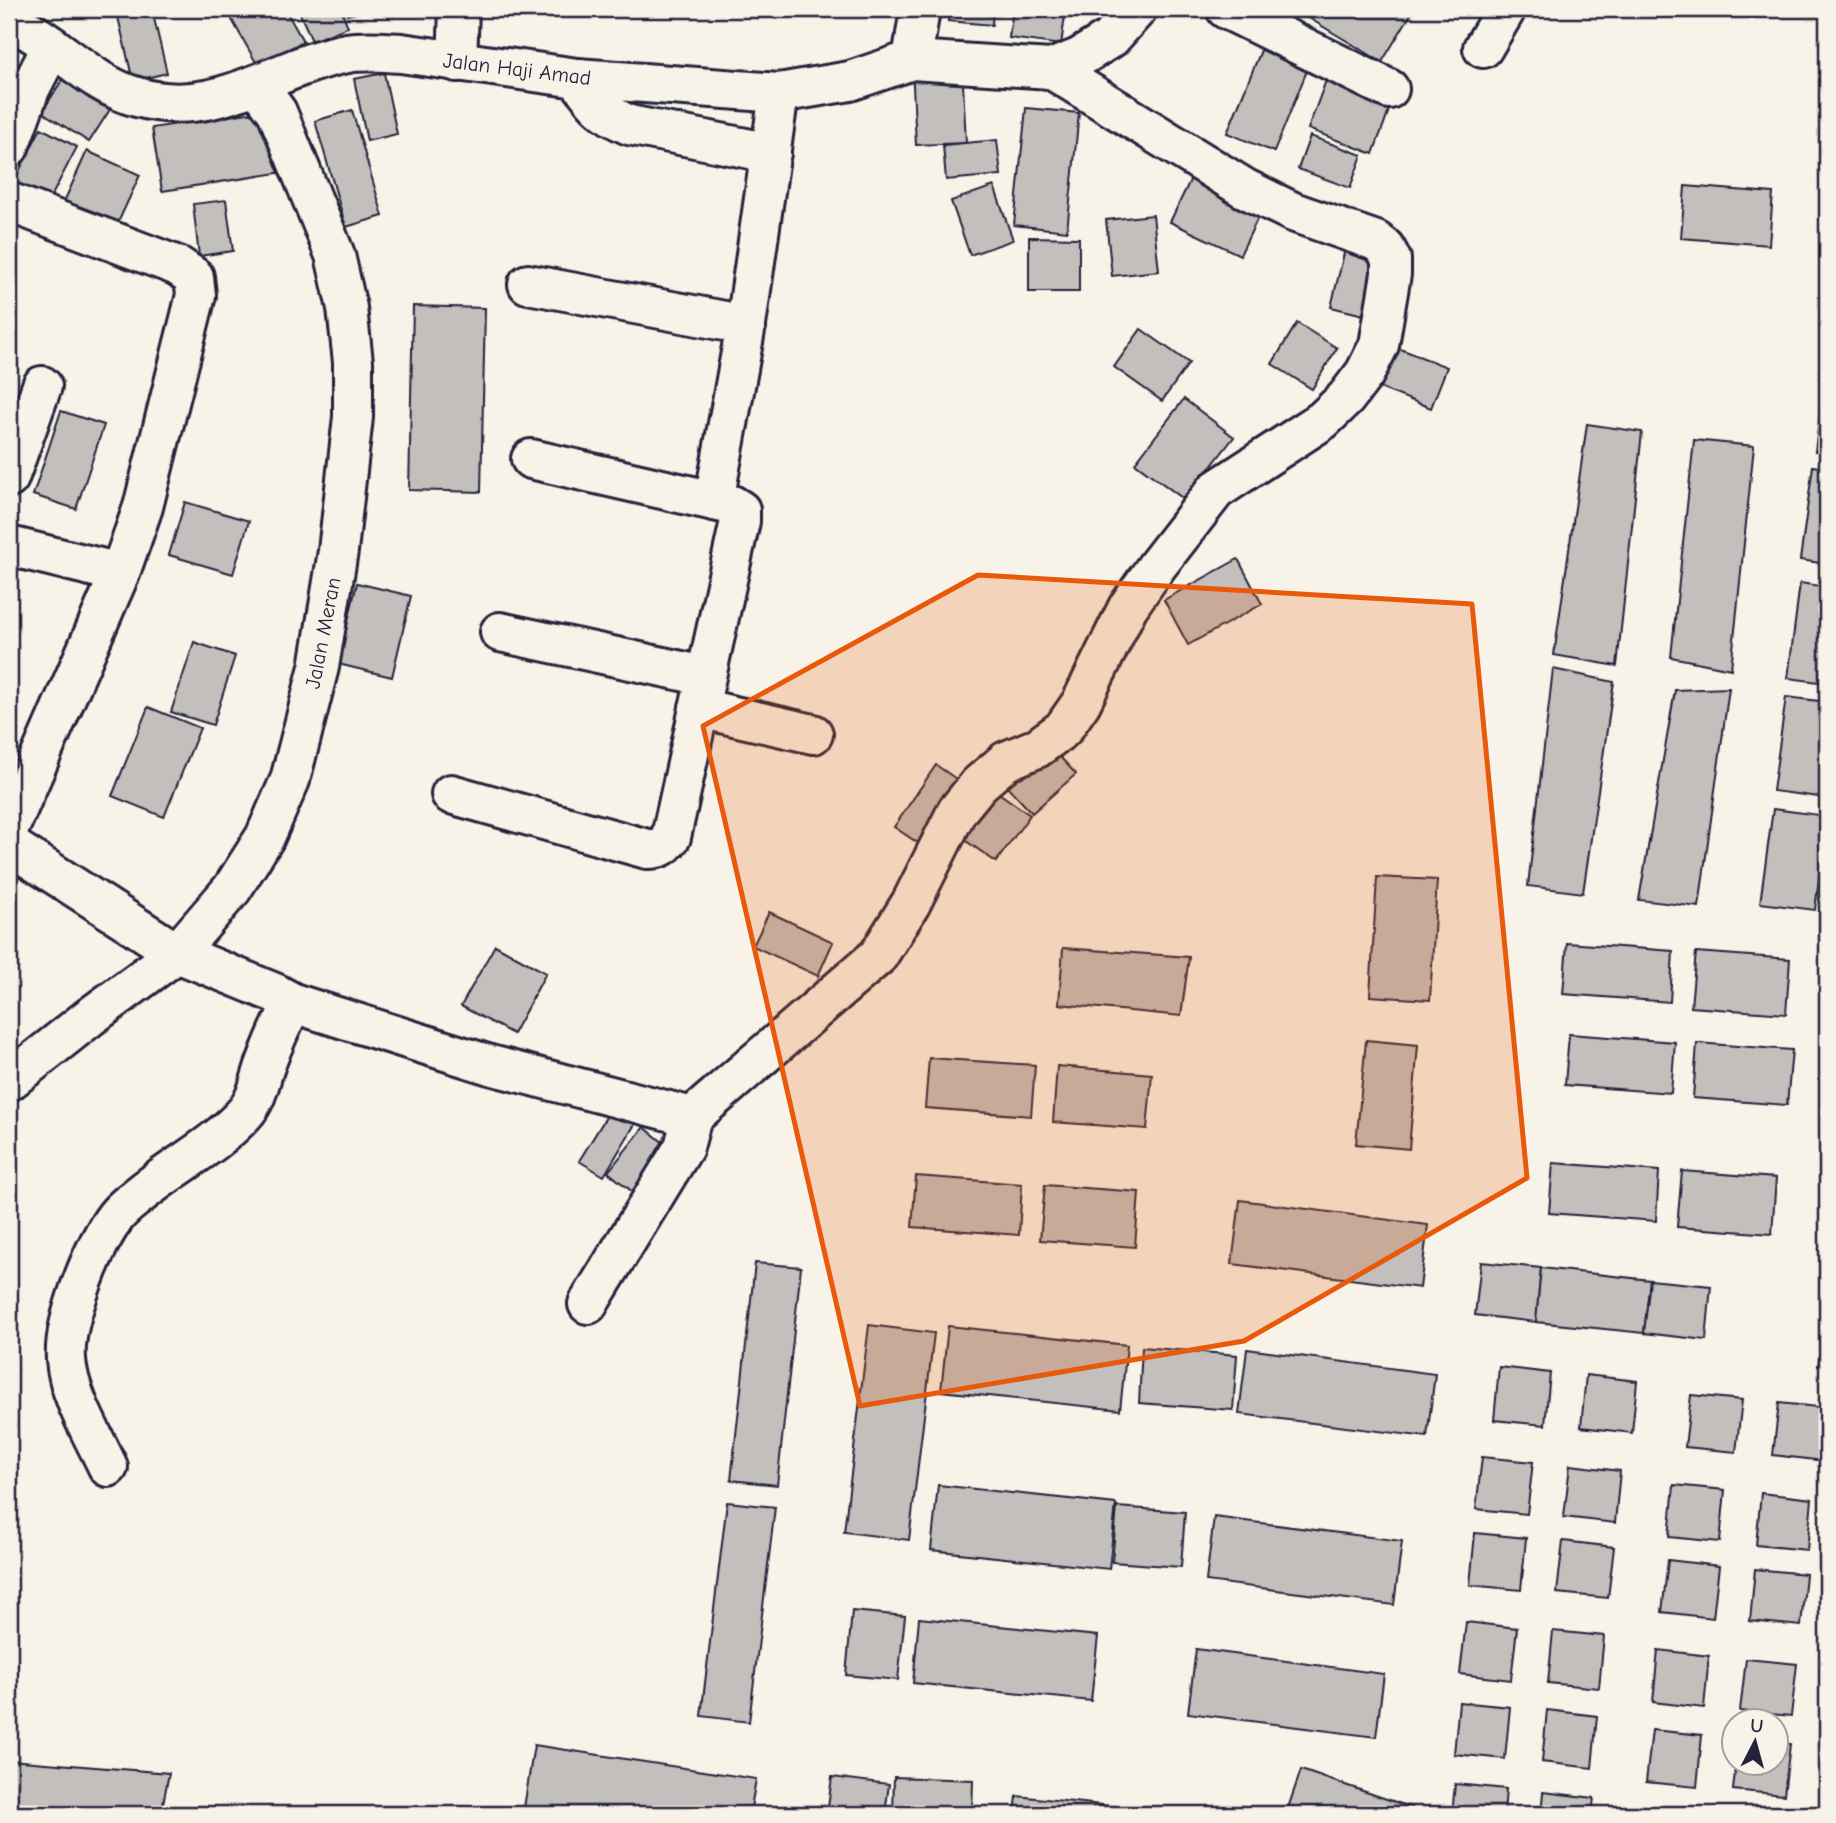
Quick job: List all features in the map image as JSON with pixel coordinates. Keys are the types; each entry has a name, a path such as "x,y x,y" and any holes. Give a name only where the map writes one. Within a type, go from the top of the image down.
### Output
{"street":[{"path":"457,62 459,9"},
{"path":"912,60 920,9"},
{"path":"1051,69 1079,58 1111,38 1137,9"},
{"path":"1226,9 1389,89"},
{"path":"1483,48 1506,9"},
{"name":"Jalan Haji Amad","path":"11,18 109,86 136,97 165,102 194,103 225,96 347,53 372,51 577,78 779,93 850,81 912,60 1051,69"},
{"path":"9,147 30,89 52,46"},
{"path":"588,1304 684,1147 692,1117 878,957 911,903 957,811 979,783 1006,761 1037,748 1063,729 1081,703 1128,607 1216,489 1323,420 1346,398 1365,373 1379,345 1391,274 1391,259 1385,248 1376,241 1293,212 1244,188 1051,69"},
{"path":"577,78 596,105 609,117 629,125 771,153"},
{"name":"Jalan Meran","path":"9,1082 90,1017 177,953 238,878 265,837 290,780 319,667 329,614 353,417 353,362 347,308 335,255 277,112 257,85"},
{"path":"715,500 746,325 779,93"},
{"path":"9,202 178,266 194,277 196,295 143,507 120,573 9,829"},
{"path":"528,284 746,325"},
{"path":"9,478 42,386"},
{"path":"451,794 634,845 656,849 671,837 740,522 740,510 715,500 531,459"},
{"path":"9,546 120,573"},
{"path":"500,632 702,692 813,734"},
{"path":"9,845 177,953 293,1003 502,1068 692,1117"},
{"path":"108,1467 71,1387 66,1359 74,1307 103,1237 117,1214 232,1126 247,1111 257,1094 283,1021 293,1003"}],"highlighted area":[{"path":"978,575 1472,604 1527,1178 1244,1341 860,1406 703,726"}],"building":[{"path":"285,9 303,41 258,66 227,11"},
{"path":"298,9 341,9 348,27 312,41"},
{"path":"346,9 374,9 347,15"},
{"path":"949,9 993,9 992,25 948,21"},
{"path":"1013,9 1066,9 1061,45 1009,38"},
{"path":"1070,9 1112,9 1109,22 1069,13"},
{"path":"1312,9 1414,9 1382,62 1307,17"},
{"path":"152,10 167,73 133,81 118,17"},
{"path":"1264,43 1310,63 1274,152 1227,133"},
{"path":"962,64 966,143 916,145 912,66"},
{"path":"71,66 118,97 89,142 42,112"},
{"path":"384,73 397,134 367,141 354,79"},
{"path":"1328,75 1393,99 1373,154 1308,129"},
{"path":"1026,108 1079,113 1067,231 1014,225"},
{"path":"274,109 284,172 162,191 152,128"},
{"path":"352,110 383,216 346,227 315,121"},
{"path":"41,128 77,147 49,201 13,183"},
{"path":"1310,136 1362,155 1350,188 1298,169"},
{"path":"997,140 1001,175 946,180 943,145"},
{"path":"87,151 140,175 116,227 63,204"},
{"path":"1195,170 1265,203 1240,255 1170,222"},
{"path":"994,186 1013,240 970,255 951,201"},
{"path":"1685,186 1773,193 1769,245 1681,238"},
{"path":"226,200 233,251 199,256 193,204"},
{"path":"1153,215 1159,271 1112,276 1106,220"},
{"path":"1029,237 1079,238 1079,292 1029,292"},
{"path":"1347,241 1385,250 1368,316 1331,307"},
{"path":"413,306 485,308 481,492 409,490"},
{"path":"1297,323 1337,348 1312,389 1272,364"},
{"path":"1141,329 1189,363 1162,401 1114,367"},
{"path":"1390,345 1447,367 1431,408 1374,386"},
{"path":"1827,362 1827,452 1815,451"},
{"path":"1184,399 1234,437 1185,500 1135,463"},
{"path":"61,411 104,425 76,509 33,495"},
{"path":"1587,424 1642,432 1617,666 1554,655"},
{"path":"1694,440 1754,446 1731,669 1671,657"},
{"path":"1813,466 1827,468 1827,564 1800,560"},
{"path":"185,502 249,521 233,574 169,555"},
{"path":"1238,559 1262,604 1188,645 1164,600"},
{"path":"357,583 411,596 392,677 338,664"},
{"path":"1800,583 1827,587 1827,683 1788,678"},
{"path":"194,642 235,656 213,725 171,712"},
{"path":"1553,669 1614,682 1583,893 1528,886"},
{"path":"1729,688 1699,907 1639,900 1675,690"},
{"path":"1786,697 1827,702 1827,798 1773,791"},
{"path":"148,707 200,728 164,817 112,796"},
{"path":"1047,743 1076,774 1032,813 1004,783"},
{"path":"936,765 965,785 924,847 894,827"},
{"path":"996,791 1030,815 996,862 962,838"},
{"path":"1773,809 1827,816 1815,910 1760,903"},
{"path":"1377,877 1437,880 1430,1000 1370,996"},
{"path":"769,912 833,942 818,976 753,946"},
{"path":"1567,943 1673,951 1670,1002 1563,994"},
{"path":"495,945 546,973 513,1034 461,1006"},
{"path":"1063,948 1189,957 1181,1016 1059,1004"},
{"path":"1696,952 1790,959 1786,1014 1691,1007"},
{"path":"1569,1034 1675,1042 1671,1093 1565,1085"},
{"path":"1366,1040 1418,1045 1409,1149 1356,1144"},
{"path":"1697,1043 1792,1050 1787,1105 1693,1098"},
{"path":"929,1058 1035,1065 1031,1116 925,1108"},
{"path":"1057,1066 1152,1074 1147,1129 1053,1122"},
{"path":"611,1109 635,1124 604,1176 579,1161"},
{"path":"644,1127 670,1148 634,1193 608,1172"},
{"path":"1553,1163 1659,1171 1656,1221 1549,1213"},
{"path":"1682,1171 1776,1178 1772,1234 1677,1227"},
{"path":"916,1176 1022,1184 1019,1235 912,1227"},
{"path":"1045,1185 1139,1192 1135,1247 1040,1240"},
{"path":"1240,1200 1428,1225 1420,1288 1232,1264"},
{"path":"1481,1262 1541,1268 1536,1322 1475,1315"},
{"path":"755,1263 801,1267 777,1485 731,1480"},
{"path":"1541,1268 1650,1280 1644,1333 1536,1322"},
{"path":"1650,1280 1711,1286 1706,1340 1644,1333"},
{"path":"1827,1313 1827,1368 1818,1366"},
{"path":"869,1325 934,1333 909,1540 844,1532"},
{"path":"948,1326 1127,1345 1120,1410 941,1391"},
{"path":"1142,1347 1237,1355 1233,1410 1139,1403"},
{"path":"1247,1349 1435,1374 1427,1437 1239,1414"},
{"path":"1499,1367 1550,1373 1545,1425 1494,1420"},
{"path":"1586,1375 1637,1381 1632,1433 1581,1427"},
{"path":"1691,1395 1742,1400 1736,1452 1685,1447"},
{"path":"1779,1403 1827,1408 1824,1461 1773,1455"},
{"path":"1482,1457 1533,1462 1527,1514 1476,1509"},
{"path":"1570,1465 1620,1471 1615,1523 1564,1517"},
{"path":"938,1485 1116,1504 1109,1569 931,1550"},
{"path":"1674,1485 1725,1490 1720,1542 1669,1537"},
{"path":"1761,1493 1812,1499 1807,1550 1756,1545"},
{"path":"727,1502 775,1507 749,1722 701,1716"},
{"path":"1117,1507 1185,1512 1181,1567 1112,1562"},
{"path":"1214,1517 1402,1541 1394,1605 1206,1581"},
{"path":"1475,1533 1526,1538 1521,1590 1470,1585"},
{"path":"1563,1541 1614,1547 1608,1598 1557,1593"},
{"path":"1668,1560 1719,1566 1713,1618 1662,1612"},
{"path":"1755,1569 1806,1574 1801,1626 1750,1621"},
{"path":"852,1611 905,1616 898,1680 846,1675"},
{"path":"919,1618 1098,1636 1091,1701 913,1683"},
{"path":"1466,1622 1517,1628 1511,1680 1460,1674"},
{"path":"1553,1631 1604,1636 1599,1688 1548,1683"},
{"path":"1196,1649 1384,1674 1376,1737 1188,1713"},
{"path":"1658,1650 1709,1656 1704,1708 1653,1702"},
{"path":"1746,1659 1797,1664 1791,1716 1790,1708 1740,1708"},
{"path":"1459,1702 1510,1707 1505,1759 1454,1754"},
{"path":"1547,1710 1597,1716 1592,1768 1542,1762"},
{"path":"1652,1730 1702,1735 1697,1787 1646,1782"},
{"path":"534,1745 756,1779 750,1814 523,1814"},
{"path":"9,1760 169,1773 161,1814 9,1814"},
{"path":"1301,1770 1413,1808 1411,1814 1286,1814"},
{"path":"832,1777 889,1784 885,1814 827,1814"},
{"path":"894,1777 973,1780 972,1814 893,1814"},
{"path":"1734,1778 1786,1778 1784,1795 1733,1790"},
{"path":"1455,1784 1506,1789 1504,1814 1452,1814"},
{"path":"1543,1792 1594,1798 1592,1814 1541,1814"},
{"path":"1017,1796 1187,1814 1015,1814"}]}
